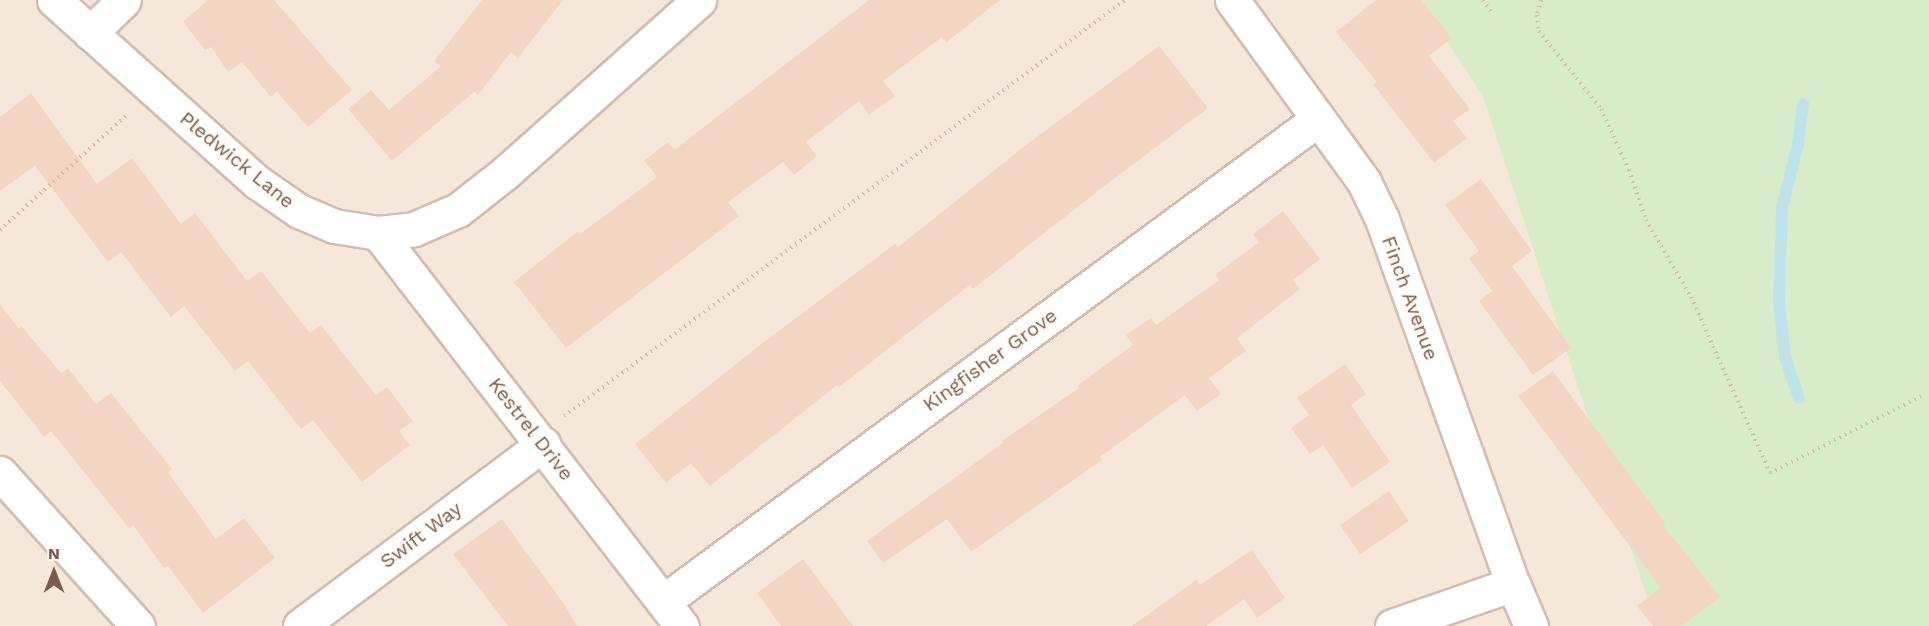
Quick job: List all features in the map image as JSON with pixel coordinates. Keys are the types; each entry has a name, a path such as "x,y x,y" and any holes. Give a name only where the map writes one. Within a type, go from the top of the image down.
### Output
{"street":[{"name":"Pledwick Lane","path":"54,0 257,182 299,211 334,226 378,233 414,230 458,210 504,173 699,0"},
{"path":"90,33 124,0"},
{"name":"Finch Avenue","path":"1232,0 1364,182 1382,219 1513,584 1531,626"},
{"name":"Kingfisher Grove","path":"673,614 1317,120"},
{"name":"Kestrel Drive","path":"378,233 673,614"},
{"name":"Swift Way","path":"300,626 540,440"},
{"path":"0,473 138,626"},
{"path":"1392,626 1513,584"}],"path":[{"path":"540,440 1125,0"},
{"path":"1483,0 1492,13"},
{"path":"1540,0 1537,15 1539,31 1601,109 1629,170 1646,220 1691,297 1770,473 1925,394"},
{"path":"0,230 153,91"}],"shaded area":[{"path":"0,0 1420,0 1483,97 1656,626 0,626"}],"green space":[{"path":"1420,0 1929,0 1929,626 1656,626 1483,97"}],"building":[{"path":"208,0 274,0 352,90 308,127 277,92 271,97 242,62 228,72 211,47 205,50 183,22"},
{"path":"482,0 563,0 518,58 511,52 478,95 474,92 392,161 348,109 371,90 389,110 441,66 434,61"},
{"path":"869,0 1000,0 947,42 942,37 883,81 895,96 869,115 859,101 806,142 817,156 794,175 783,162 728,202 739,216 566,348 514,282 578,231 580,234 657,177 644,161 668,142 674,150"},
{"path":"1376,0 1421,0 1452,38 1429,56 1470,109 1453,121 1467,138 1434,163 1373,84 1377,82 1336,32"},
{"path":"1159,46 1208,108 973,289 970,285 839,387 837,385 710,486 691,463 666,483 635,444 764,342 895,244 898,247 1026,145"},
{"path":"31,93 97,184 132,158 181,224 195,213 247,281 261,271 310,333 321,325 376,395 387,387 413,421 399,431 410,445 362,482 313,420 301,429 248,361 235,371 184,306 171,317 121,252 108,262 35,166 0,191 0,117"},
{"path":"1481,179 1532,251 1512,266 1571,348 1533,375 1479,301 1492,291 1469,258 1479,251 1445,205"},
{"path":"1283,211 1320,259 1293,280 1300,289 1237,338 1246,351 1209,378 1221,394 1197,411 1185,395 1100,457 1102,460 971,552 947,519 883,563 867,541 1003,443 1002,441 1079,388 1078,385 1133,345 1126,335 1151,318 1156,325 1219,280 1215,275 1259,242 1253,234"},
{"path":"0,304 19,329 21,326 61,373 68,368 96,404 111,393 172,469 168,472 216,539 244,518 275,558 203,613 168,566 164,568 133,525 129,528 51,431 44,437 0,381"},
{"path":"1345,364 1366,394 1351,405 1390,462 1352,488 1323,445 1310,454 1291,428 1309,415 1297,398"},
{"path":"1553,371 1665,523 1663,525 1720,597 1682,626 1653,626 1637,606 1661,588 1518,396"},
{"path":"1389,491 1409,521 1360,554 1340,525"},
{"path":"502,519 564,604 577,626 508,626 453,554"},
{"path":"1252,550 1285,598 1257,618 1244,599 1206,626 1132,626 1196,580 1200,585"},
{"path":"803,559 853,626 781,626 757,593"}],"waterway":[{"path":"1799,398 1785,357 1779,302 1782,208 1798,144 1803,104"}]}
